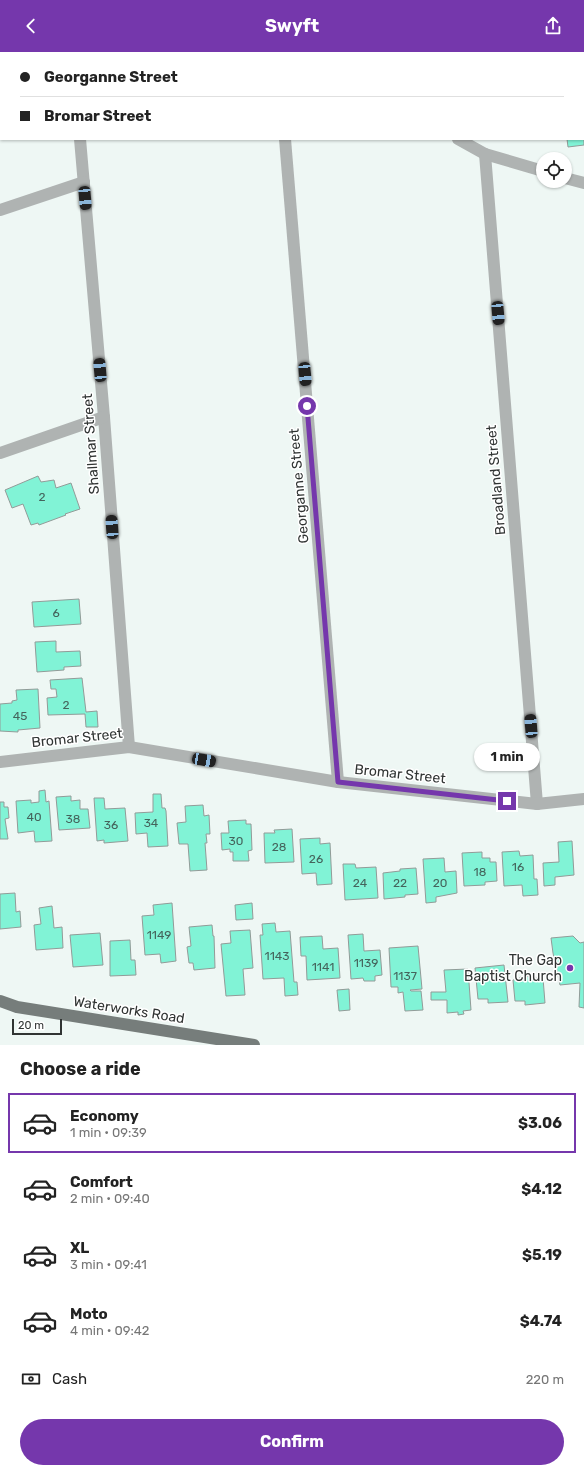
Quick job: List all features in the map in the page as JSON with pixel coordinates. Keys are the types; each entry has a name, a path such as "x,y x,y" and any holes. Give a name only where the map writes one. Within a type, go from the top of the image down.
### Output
{"main road":[{"name":"Waterworks Road","path":"0,1002 17,1007 254,1045"}],"street":[{"name":"Shallmar Street","path":"80,140 104,416 129,748"},
{"name":"Georganne Street","path":"285,140 338,782"},
{"path":"460,140 485,154 536,169"},
{"name":"Broadland Street","path":"485,154 537,804"},
{"path":"572,180 584,183"},
{"path":"0,210 84,182"},
{"path":"0,453 104,416"},
{"name":"Bromar Street","path":"0,762 129,748 338,782 537,804 584,799"}],"building":[{"path":"567,140 584,140 584,145 568,147"},
{"path":"38,476 41,482 54,480 56,488 71,483 80,509 39,525 38,523 31,525 23,504 12,508 5,490"},
{"path":"79,599 81,624 34,627 32,602"},
{"path":"56,641 56,652 80,651 81,666 64,667 64,670 37,672 35,642"},
{"path":"82,678 86,712 97,711 98,727 86,727 85,714 48,715 47,698 57,697 56,689 51,689 50,680"},
{"path":"38,689 40,728 18,730 18,732 0,731 0,704 12,703 12,701 17,700 16,690"},
{"path":"45,790 46,802 49,801 52,841 35,842 34,831 18,833 16,801 31,800 31,803 39,802 39,791"},
{"path":"153,794 161,794 162,808 165,808 166,811 168,846 148,847 147,833 136,834 135,813 153,812"},
{"path":"71,796 71,801 80,800 80,809 88,809 90,828 59,830 56,797"},
{"path":"94,798 104,798 105,809 125,808 128,841 104,843 104,840 97,841"},
{"path":"0,802 4,802 4,807 8,807 9,818 5,819 8,839 0,839"},
{"path":"203,805 204,816 209,815 210,834 206,834 207,843 205,843 207,870 190,871 188,844 179,844 177,823 186,822 185,806"},
{"path":"246,820 246,824 251,824 252,850 248,851 249,861 233,861 233,852 230,852 230,849 222,850 221,833 229,833 228,821"},
{"path":"292,829 294,862 265,863 264,833 275,833 274,830"},
{"path":"320,838 320,844 330,843 332,884 317,885 316,873 302,874 300,839"},
{"path":"572,841 574,875 555,877 555,885 544,886 543,863 559,862 558,842"},
{"path":"519,851 520,856 533,855 534,879 537,879 538,895 523,896 522,885 504,886 502,852"},
{"path":"482,852 482,858 490,858 490,862 496,862 497,881 485,882 485,885 464,886 462,853"},
{"path":"444,858 445,872 456,871 457,893 436,897 436,902 426,903 423,859"},
{"path":"343,864 355,864 356,868 376,867 378,898 345,900"},
{"path":"416,868 418,894 384,899 383,873 400,871 400,869"},
{"path":"15,893 16,912 20,911 21,927 0,929 0,894"},
{"path":"172,903 176,961 161,963 160,954 145,955 142,916 154,915 153,905"},
{"path":"252,903 253,919 236,920 235,905"},
{"path":"52,906 54,928 62,927 63,948 36,950 34,925 41,924 39,908"},
{"path":"275,923 276,932 290,931 294,982 297,982 298,995 285,996 284,978 263,979 260,935 263,935 262,924"},
{"path":"212,925 214,936 215,968 194,970 193,963 189,963 187,947 191,946 189,927"},
{"path":"250,930 253,968 243,969 245,995 226,996 221,944 231,943 230,931"},
{"path":"100,933 103,965 73,967 70,935"},
{"path":"363,934 364,951 380,950 382,975 375,976 375,981 364,981 363,978 351,979 348,935"},
{"path":"322,936 323,949 338,948 340,978 307,980 306,956 301,956 300,937"},
{"name":"The Gap Baptist Church","path":"573,936 580,943 584,942 584,1008 579,1007 580,983 560,985 553,953 551,938"},
{"path":"130,940 131,960 135,960 136,975 110,976 110,941"},
{"path":"418,946 422,989 410,990 421,991 423,1010 405,1011 403,992 398,993 398,987 391,987 389,948"},
{"path":"504,965 508,1002 488,1003 488,999 478,999 475,968"},
{"path":"468,969 471,1010 463,1011 464,1014 458,1015 458,1012 447,1013 447,1000 431,1000 431,992 446,992 444,970"},
{"path":"535,976 535,978 543,978 545,1003 525,1005 525,1001 515,1001 513,980 520,979 520,977"},
{"path":"349,989 350,1010 339,1011 337,990"}],"place":[{"name":"The Gap Baptist Church","path":"570,968"}],"route":[{"path":"307,406 338,782 507,801"}]}
